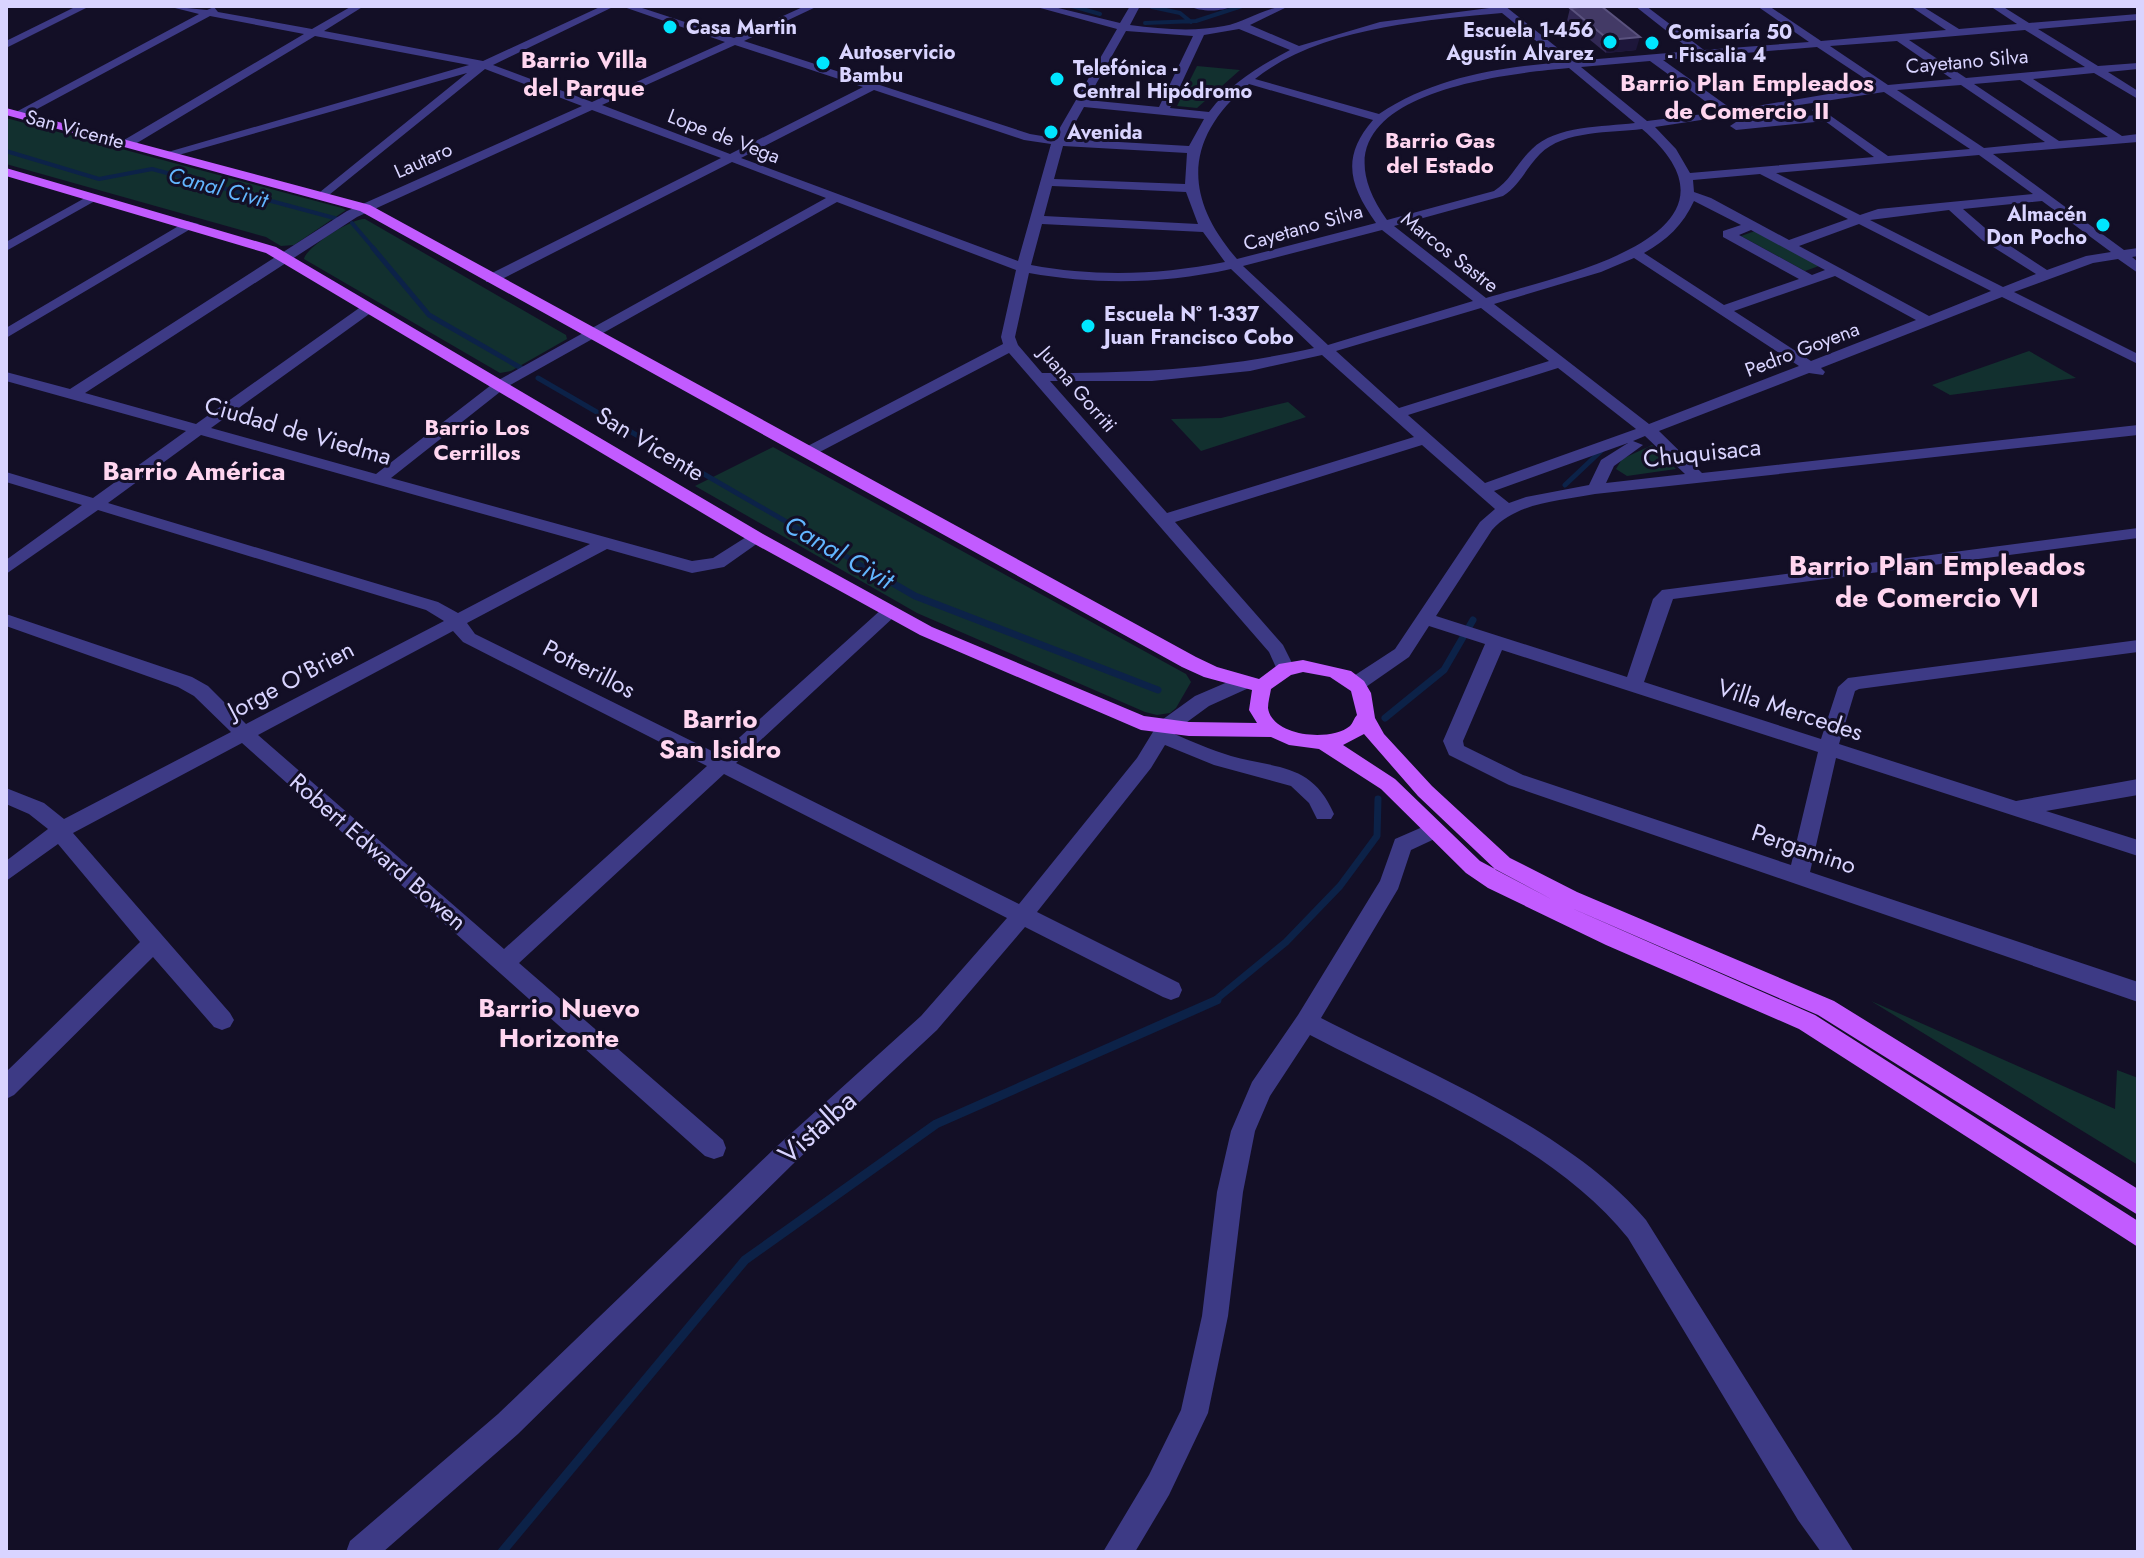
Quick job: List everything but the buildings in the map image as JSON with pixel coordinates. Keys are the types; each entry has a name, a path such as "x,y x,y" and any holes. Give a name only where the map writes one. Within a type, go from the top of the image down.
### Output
{"main road":[{"name":"San Vicente","path":"13,113 365,208 1189,662 1253,684"},
{"name":"San Vicente","path":"6,172 253,242 284,257 757,538 889,612 1131,720 1162,731 1276,730"},
{"path":"1320,668 1356,684 1367,705 1365,718 1351,735 1325,743 1299,741 1276,730 1259,708 1253,684 1286,669 1320,668"},
{"path":"1365,718 1385,749 1503,864 1569,898 1826,1008 2138,1203"},
{"path":"1325,743 1376,774 1473,867 1506,888 1784,1011 1829,1034 2138,1235"}],"street":[{"path":"6,45 85,6"},
{"name":"Lope de Vega","path":"172,6 484,65 1023,268"},
{"path":"13,113 222,6"},
{"path":"128,143 359,6"},
{"path":"172,155 484,65 610,6"},
{"path":"626,6 1028,137 1058,142 1193,150"},
{"name":"Lautaro","path":"73,394 365,208 813,6"},
{"path":"1038,6 1164,33 1240,25 1284,6"},
{"path":"1057,6 1124,26 1157,26 1208,24 1261,6"},
{"path":"1195,6 1227,6"},
{"path":"1640,6 1701,53"},
{"path":"1762,6 1981,151 2133,261"},
{"path":"1915,6 1955,31"},
{"path":"1995,6 2138,96"},
{"path":"1098,17 1128,7"},
{"name":"Juana Gorriti","path":"1128,7 1124,26 1058,142 1023,268 1009,329 1011,346 1277,649 1286,669"},
{"path":"1037,377 1119,378 1199,374 1250,367 1325,350 1637,254 1675,225 1689,195 1687,177 1679,162 1647,129 1502,8 1387,24 1299,50 1247,80 1225,98 1211,116 1193,150 1192,188 1208,228 1236,266 1325,350 1505,509 1486,526 1402,653 1356,684"},
{"name":"Marcos Sastre","path":"1698,478 1652,434 1384,225 1361,188 1358,164 1361,147 1381,118 1411,98 1454,81 1510,70 2138,17"},
{"path":"1240,25 1299,50"},
{"path":"1163,111 1201,31"},
{"path":"1897,36 2055,144"},
{"path":"1650,56 1731,114"},
{"path":"324,195 484,65"},
{"name":"Cayetano Silva","path":"1647,129 1887,88 2138,66"},
{"path":"2022,76 2119,139"},
{"path":"1247,80 1381,118"},
{"path":"491,279 872,87"},
{"path":"1807,102 1886,160"},
{"path":"1080,103 1211,116"},
{"name":"Cayetano Silva","path":"1023,268 1056,275 1114,280 1150,279 1236,266 1502,192 1520,176 1537,150 1554,139 1647,129 1828,117"},
{"path":"1687,177 2138,138"},
{"path":"1763,171 2138,360"},
{"path":"1046,182 1192,188"},
{"path":"1689,195 1707,201 1928,321"},
{"path":"6,247 96,197"},
{"path":"379,479 500,385 837,197"},
{"path":"1788,245 1878,213 2046,197"},
{"path":"1952,206 1987,237 2046,275"},
{"path":"1036,220 1208,228"},
{"path":"6,334 192,224"},
{"path":"1752,225 1728,234 1811,280"},
{"path":"1637,254 1816,370"},
{"name":"Pedro Goyena","path":"1482,490 1652,434 2010,295 2046,275 2091,259 2133,261"},
{"name":"Pedro Goyena","path":"1816,370 1928,321 2133,261"},
{"path":"1722,310 1836,271"},
{"path":"6,568 367,309"},
{"path":"808,452 1011,346"},
{"path":"1396,414 1560,362"},
{"name":"Ciudad de Viedma","path":"6,376 692,567 718,563 757,538"},
{"name":"Chuquisaca","path":"1505,509 1595,489 2138,430"},
{"name":"Pedro Goyena","path":"1595,489 1607,463 1614,456 1652,434"},
{"path":"1164,520 1424,439"},
{"name":"Potrerillos","path":"6,477 432,606 457,622 469,638 1171,990"},
{"path":"1633,686 1662,599 1673,593 2138,533"},
{"name":"Jorge O'Brien","path":"6,873 62,830 605,543"},
{"path":"505,962 889,612"},
{"name":"Villa Mercedes","path":"1427,619 2138,848"},
{"name":"Robert Edward Bowen","path":"6,620 185,682 201,691 244,734 714,1148"},
{"name":"Pergamino","path":"1496,641 1453,741 1456,750 1516,780 2138,992"},
{"path":"1799,874 1842,695 1847,687 1855,683 2138,646"},
{"name":"Vistalba","path":"361,1552 508,1424 775,1164 929,1023 1022,915 1144,763 1162,731 1202,701 1253,684"},
{"name":"San Vicente","path":"1162,731 1232,764 1295,778 1311,788 1320,800 1324,814"},
{"path":"2014,809 2138,787"},
{"path":"6,796 42,810 62,830 70,847 222,1020"},
{"path":"1118,1552 1159,1485 1194,1413 1215,1316 1230,1192 1243,1131 1260,1090 1306,1022 1390,883 1402,845 1434,830"},
{"path":"6,1088 155,941"},
{"path":"1306,1022 1526,1136 1613,1200 1637,1229 1808,1510 1839,1552"}],"green space":[{"path":"1197,66 1240,70 1197,108 1177,106"},
{"path":"6,118 346,210 294,245 281,246 266,237 6,164"},
{"path":"365,219 566,335 567,339 511,371 500,373 304,259 330,234"},
{"path":"1755,231 1819,266 1805,271 1741,236"},
{"path":"2029,351 2076,378 1950,395 1932,385"},
{"path":"1288,402 1306,417 1201,451 1171,419 1221,418"},
{"path":"1652,445 1676,469 1627,476 1616,469 1622,459"},
{"path":"773,447 1186,674 1191,682 1176,708 1170,713 1157,715 1145,712 917,613 695,486"},
{"path":"1871,1001 2115,1109 2117,1070 2138,1078 2138,1165"}],"waterway":[{"path":"1072,6 1100,14"},
{"path":"1190,21 1242,6"},
{"path":"1152,7 1180,13 1190,21"},
{"path":"1145,23 1190,21"},
{"name":"Canal Civit","path":"6,151 99,179 152,169 338,219"},
{"name":"Canal Civit","path":"352,223 375,250"},
{"name":"Canal Civit","path":"373,248 429,315 521,368"},
{"name":"Canal Civit","path":"538,378 880,576"},
{"name":"Canal Civit","path":"1565,485 1601,451"},
{"name":"Canal Civit","path":"877,574 915,596 1158,690"},
{"name":"Canal Civit","path":"1385,718 1444,670 1473,620"},
{"path":"1214,1001 1286,942 1340,886 1377,836 1378,799"},
{"path":"502,1552 745,1260 936,1124 1214,1001"}],"place":[{"name":"Casa Martin","path":"670,27"},
{"name":"Escuela 1-456 Agustín Alvarez","path":"1610,42"},
{"name":"Comisaría 50 - Fiscalia 4","path":"1652,43"},
{"name":"Autoservicio Bambu","path":"823,63"},
{"name":"Telefónica - Central Hipódromo","path":"1057,79"},
{"name":"Avenida","path":"1051,132"},
{"name":"Almacén Don Pocho","path":"2103,225"},
{"name":"Escuela N° 1-337 Juan Francisco Cobo","path":"1088,326"}],"district":[{"name":"Barrio Villa del Parque","path":"584,74"},
{"name":"Barrio Plan Empleados de Comercio II","path":"1747,97"},
{"name":"Barrio Gas del Estado","path":"1440,152"},
{"name":"Barrio Los Cerrillos","path":"477,440"},
{"name":"Barrio América","path":"194,471"},
{"name":"Barrio Plan Empleados de Comercio VI","path":"1937,581"},
{"name":"Barrio San Isidro","path":"720,734"},
{"name":"Barrio Nuevo Horizonte","path":"559,1023"}]}
